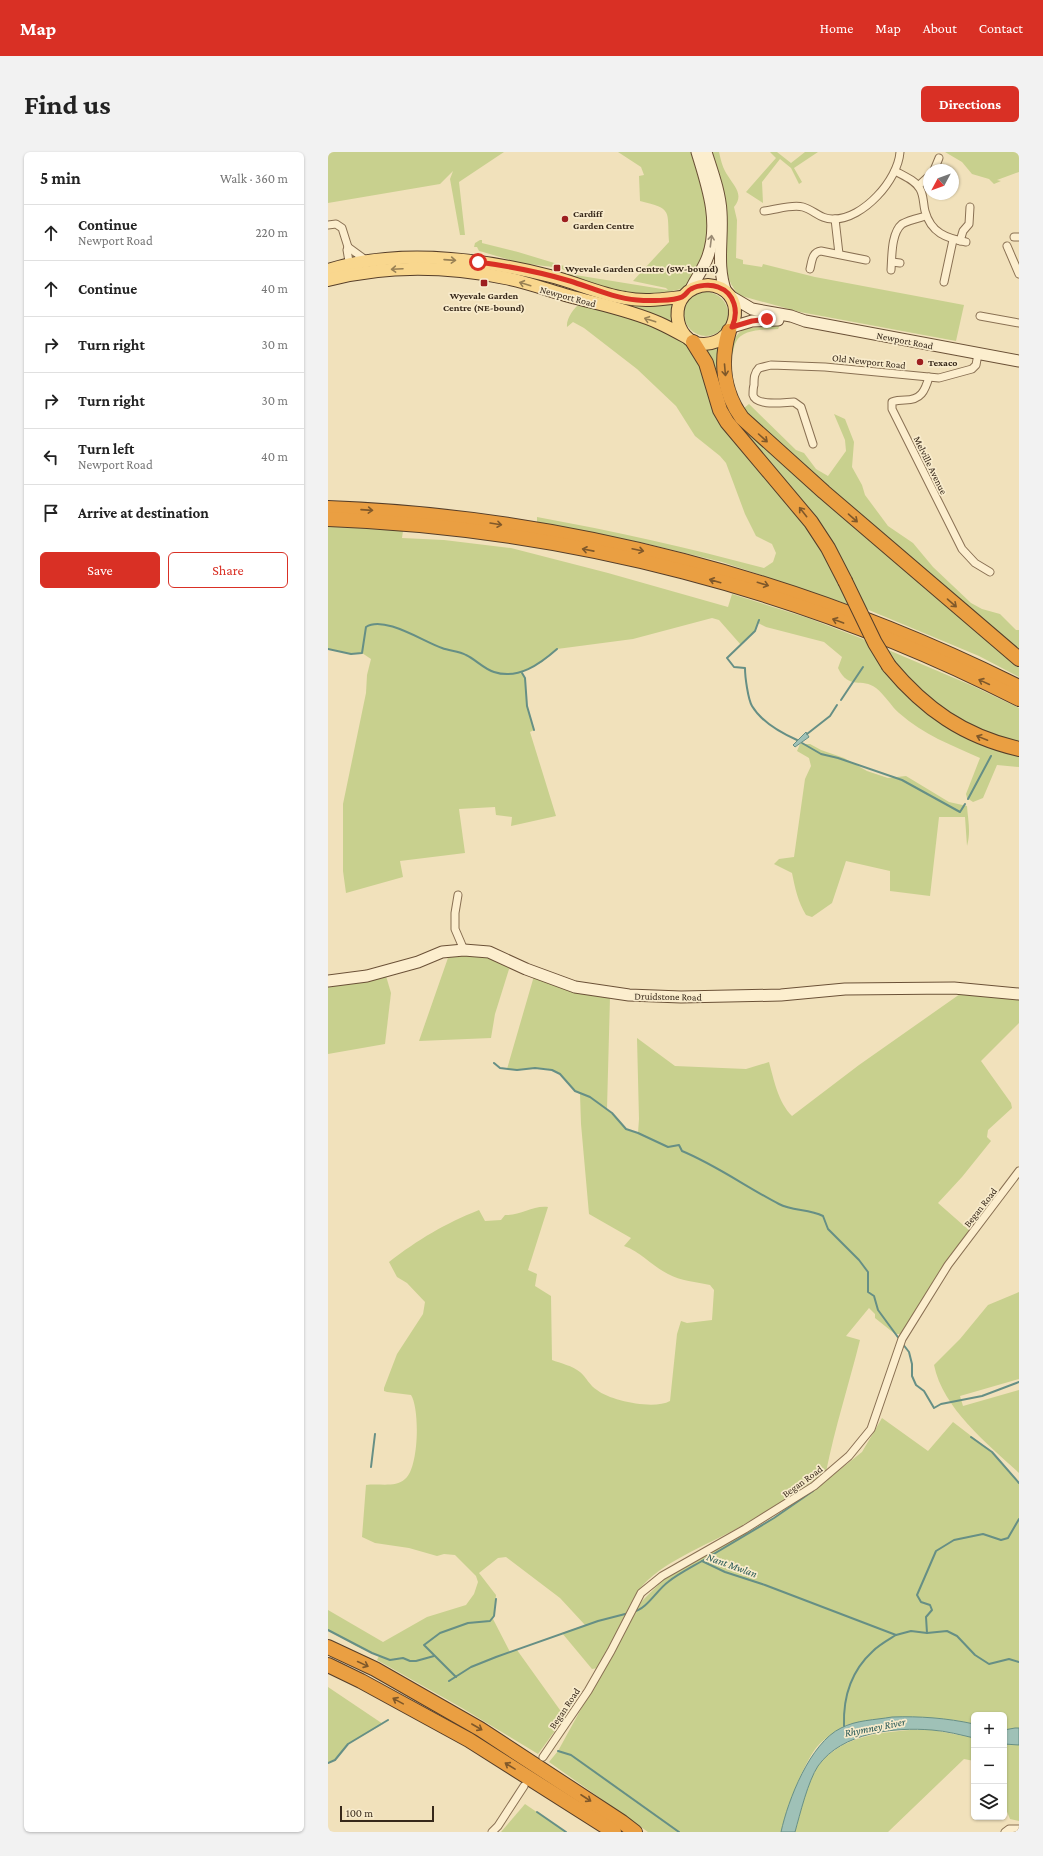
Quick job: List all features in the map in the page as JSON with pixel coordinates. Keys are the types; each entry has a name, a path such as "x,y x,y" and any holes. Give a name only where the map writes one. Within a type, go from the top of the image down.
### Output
{"highway":[{"path":"731,329 724,353 726,380 732,402 742,418 829,497 1019,659"},
{"path":"689,339 706,363 720,410 727,422 811,522 828,548 867,629 889,666 918,698 945,719 982,738 1019,749"},
{"path":"328,508 425,515 485,522 586,538 674,558 779,588 849,613 946,651 1019,687"},
{"path":"328,519 419,525 514,537 622,557 678,571 764,595 850,625 948,665 1019,699"},
{"path":"328,1647 375,1669 480,1729 635,1832"},
{"path":"328,1665 362,1681 469,1740 614,1832"}],"main road":[{"name":"Newport Road","path":"328,280 367,262 411,258 478,262 549,275 624,298 648,300 686,293"},
{"name":"Newport Road","path":"328,270 434,269 471,272 506,278 633,314 659,323 689,339"},
{"path":"701,286 713,286 718,287 728,294 736,311 736,319 731,329 716,341 708,344 689,339 681,330 678,317 678,307 686,293 701,286"}],"street":[{"path":"686,293 708,256 712,230 712,208 698,152"},
{"path":"706,152 721,210 722,232 720,265 721,277 728,294"},
{"path":"764,211 798,206 809,210 822,218 835,219 848,216 871,202 885,187 895,171 900,152"},
{"path":"936,164 939,158"},
{"path":"895,171 910,178 918,186 923,196 926,216 935,230 945,237 960,241"},
{"path":"918,186 923,181"},
{"path":"944,282 963,231 969,224 970,207"},
{"path":"891,270 892,234 901,225 926,216"},
{"path":"835,219 839,254"},
{"path":"328,226 336,224 342,228 348,247 347,250 350,270"},
{"path":"1007,246 1019,274"},
{"path":"348,247 367,262"},
{"path":"810,269 813,255 817,251 866,260"},
{"path":"892,262 900,263"},
{"name":"Newport Road","path":"728,294 752,309 791,316 805,321 1019,361"},
{"path":"980,316 1019,323"},
{"name":"Newport Road","path":"731,329 759,320 805,321"},
{"name":"Old Newport Road","path":"813,444 801,407 798,404 794,402 765,403 755,399 753,394 756,371 764,366 771,365 845,368 929,378 944,377 972,369 976,365 978,354"},
{"name":"Newport Road","path":"1004,359 1019,355"},
{"name":"Melville Avenue","path":"929,378 926,387 920,396 911,400 896,400 892,402 892,408 962,549 975,563 990,572"},
{"path":"458,895 455,913 455,929 464,950"},
{"name":"Druidstone Road","path":"328,981 362,977 418,962 442,952 464,950 489,952 526,969 575,987 629,995 681,997 781,995 845,989 946,988 1019,994"},
{"name":"Began Road","path":"543,1757 591,1686 641,1593 662,1576 745,1530 814,1486 849,1456 871,1430 902,1339 944,1271 1019,1171"},
{"path":"492,1832 498,1826 524,1786"},
{"path":"1005,1832 1009,1829 1019,1829"}],"green space":[{"path":"328,152 504,152 459,182 465,235 460,235 450,179 453,171 440,184 328,203"},
{"path":"618,152 694,152 709,206 705,256 687,285 681,289 659,294 628,294 580,281 563,273 668,290 666,288 633,281 669,242 668,217 666,212 658,206 640,201 639,176 644,175 641,167"},
{"path":"708,152 719,152 725,171 736,187 738,199 734,207 737,220 736,258 743,260 743,264 762,267 763,264 815,277 964,305 956,341 800,312 738,295 731,284 727,273"},
{"path":"770,152 777,152 791,163 805,152 818,152 794,168 802,182 799,184 791,168 780,159 762,182 763,203 746,192 776,158"},
{"path":"945,152 1019,152 1019,172 997,180 1001,181 994,184 989,179 972,174 962,162"},
{"path":"482,240 482,243 584,272 564,270 555,266 520,263 479,251 477,247 474,247 475,243"},
{"path":"587,292 672,303 671,313 673,325 584,295"},
{"path":"702,292 710,292 715,293 722,298 727,305 727,323 722,330 715,335 702,336 694,333 687,326 684,318 684,310 687,302 694,295"},
{"path":"581,303 645,321 681,340 690,348 699,360 715,405 810,531 827,558 848,601 847,604 722,562 644,543 537,522 537,517 594,528 680,547 764,568 773,562 776,553 772,544 756,536 745,514 726,463 720,456 695,436 676,406 637,369 584,328 573,322 567,327 571,314"},
{"path":"780,325 778,329 761,330 743,334 736,342 733,353 730,357 735,338 745,329 750,326 751,328"},
{"path":"720,347 728,401 1019,664 1019,677 979,656 864,608 732,422 706,350"},
{"path":"749,404 796,450 804,453 816,469 828,476 846,451 845,440 834,414 845,419 854,442 852,467 862,485 865,495 888,526 913,543 933,567 971,603 982,609 1000,614 1016,630 1019,630 1019,651 747,417 744,408"},
{"path":"328,526 403,531 402,538 444,540 511,548 608,573 728,607 732,594 808,618 863,639 872,647 915,702 1019,754 1019,767 997,765 983,798 973,802 967,798 966,794 980,758 938,739 908,721 876,688 871,685 866,683 851,682 842,675 838,668 842,657 824,642 766,627 758,623 755,631 741,645 719,620 712,618 633,639 557,649 542,662 522,672 525,678 527,706 534,730 530,732 556,816 511,826 512,817 496,815 495,807 459,809 465,853 400,861 403,877 346,893 343,871 343,804 366,693 367,675 371,659 362,653 351,654 328,649"},
{"path":"886,649 973,686 1019,708 1019,743 979,729 944,709 912,683"},
{"path":"800,744 810,744 821,750 844,758 867,771 888,778 906,776 949,802 967,806 969,831 967,846 965,817 939,817 930,896 890,891 890,871 846,861 832,903 812,917 806,915 799,900 792,873 774,864 779,859 794,857 805,779 811,766 809,758 797,751"},
{"path":"449,955 487,955 510,966 495,1014 491,1038 419,1041"},
{"path":"386,976 391,993 385,1044 328,1054 328,983"},
{"path":"534,976 610,997 607,1109 626,1129 638,1133 637,1038 675,1066 746,1069 769,1062 780,1098 792,1116 859,1065 960,994 1019,998 1019,1023 981,1061 1011,1103 1012,1108 988,1130 987,1137 991,1141 962,1177 938,1203 971,1232 901,1334 895,1334 875,1318 875,1314 869,1308 846,1336 860,1340 826,1472 748,1522 684,1555 648,1580 633,1600 619,1631 598,1668 592,1669 562,1633 585,1625 560,1598 506,1557 498,1558 479,1573 496,1595 493,1619 510,1652 517,1650 565,1717 538,1754 462,1708 377,1660 379,1656 356,1646 328,1630 328,1610 383,1642 427,1617 466,1605 474,1594 478,1582 476,1576 455,1555 444,1554 437,1556 409,1548 375,1543 362,1537 366,1485 392,1484 401,1482 405,1479 410,1473 413,1463 417,1438 416,1412 411,1395 387,1392 384,1391 384,1388 397,1354 423,1314 425,1302 407,1283 397,1277 389,1262 432,1233 479,1210 485,1221 501,1220 505,1215 548,1207 528,1270 537,1274 535,1286 551,1296 552,1360 577,1370 590,1384 604,1394 612,1398 633,1403 654,1405 663,1404 670,1401 677,1334 681,1321 687,1323 712,1320 714,1290 710,1285 678,1278 662,1271 636,1252 624,1246 631,1238 589,1214 581,1124 580,1094 574,1090 563,1076 554,1071 541,1068 507,1069"},
{"path":"1019,1292 1019,1379 960,1396 963,1406 1019,1390 1019,1473 968,1425 947,1396 939,1381 934,1365 960,1339 988,1305"},
{"path":"882,1418 928,1451 953,1422 992,1452 1019,1483 1019,1728 1007,1730 1007,1712 971,1712 971,1723 948,1719 908,1718 881,1719 846,1725 821,1743 811,1756 795,1788 781,1832 648,1832 549,1762 558,1751 638,1605 668,1575 774,1518 813,1491 862,1452"},
{"path":"328,1687 383,1724 348,1744 335,1760 328,1763"},
{"path":"910,1730 933,1730 971,1737 971,1760 964,1759 888,1832 795,1832 811,1779 819,1765 838,1748 848,1742 885,1733"},
{"path":"1007,1744 1019,1745 1019,1821 1010,1819 1007,1812"},
{"path":"525,1804 566,1832 501,1832"}],"water":[{"path":"806,732 809,737 795,747 793,745"},
{"name":"Rhymney River","path":"892,1717 954,1720 971,1723 971,1737 953,1733 917,1729 886,1731 855,1739 828,1755 818,1766 811,1780 795,1832 781,1832 789,1804 810,1759 830,1735 847,1725"},
{"path":"1019,1728 1019,1745 1007,1744 1007,1729"}],"waterway":[{"path":"759,620 755,631 727,658 734,667 745,668 749,698 752,706 761,717 784,734 797,740"},
{"path":"328,649 351,654 362,653 366,627 374,624 383,624 404,631 434,645 463,654 490,671 503,674 512,674 528,669 536,665 557,649"},
{"path":"841,700 863,667"},
{"path":"522,673 525,678 527,706 534,730"},
{"path":"807,734 830,716 837,705"},
{"path":"802,743 821,754 838,758 902,780 960,812 965,804"},
{"path":"968,799 991,756"},
{"path":"494,1063 500,1068 517,1070 535,1068 552,1070 560,1074 575,1091 590,1097 612,1113 626,1129 668,1147 679,1145 682,1151 707,1163 779,1204 823,1216 828,1229 859,1260 868,1272 868,1292 874,1296 878,1310 900,1340"},
{"path":"902,1343 909,1352 912,1364 912,1376 916,1385 924,1391 934,1408 941,1404 982,1396 1019,1382"},
{"path":"371,1467 375,1434"},
{"path":"971,1437 992,1452 1019,1483"},
{"path":"702,1561 774,1518 813,1491"},
{"path":"927,1633 926,1617 932,1610 930,1605 921,1602 917,1595 936,1551 954,1540 983,1534 1001,1540 1008,1538 1019,1519"},
{"name":"Nant Mwlan","path":"633,1612 647,1604 672,1579 702,1561 725,1572 765,1585 896,1635 911,1631 927,1633 947,1631 957,1636 975,1655 989,1664 1009,1659 1019,1662"},
{"path":"456,1677 424,1645 440,1633 468,1623 490,1621 494,1616 496,1599"},
{"name":"Nant Mwlan","path":"449,1681 471,1667 496,1657 598,1621 629,1613"},
{"path":"328,1630 372,1653 390,1660 403,1658 410,1661 416,1661 434,1656"},
{"name":"Rhymney River","path":"844,1726 847,1695 859,1667 873,1651 896,1635"},
{"name":"Nant Mwlan","path":"328,1763 335,1760 348,1744 388,1720"},
{"path":"558,1751 571,1755 679,1832"},
{"path":"537,1812 566,1832"}],"place":[{"name":"Cardiff Garden Centre","path":"565,219"},
{"name":"Wyevale Garden Centre (SW-bound)","path":"557,268"},
{"name":"Wyevale Garden Centre (NE-bound)","path":"484,283"},
{"name":"Texaco","path":"920,362"}],"route":[{"path":"478,262 549,275 624,298 637,300 662,300 682,297 695,287 708,285 718,287 730,296 736,311 736,319 732,327 743,323 767,319"}]}
